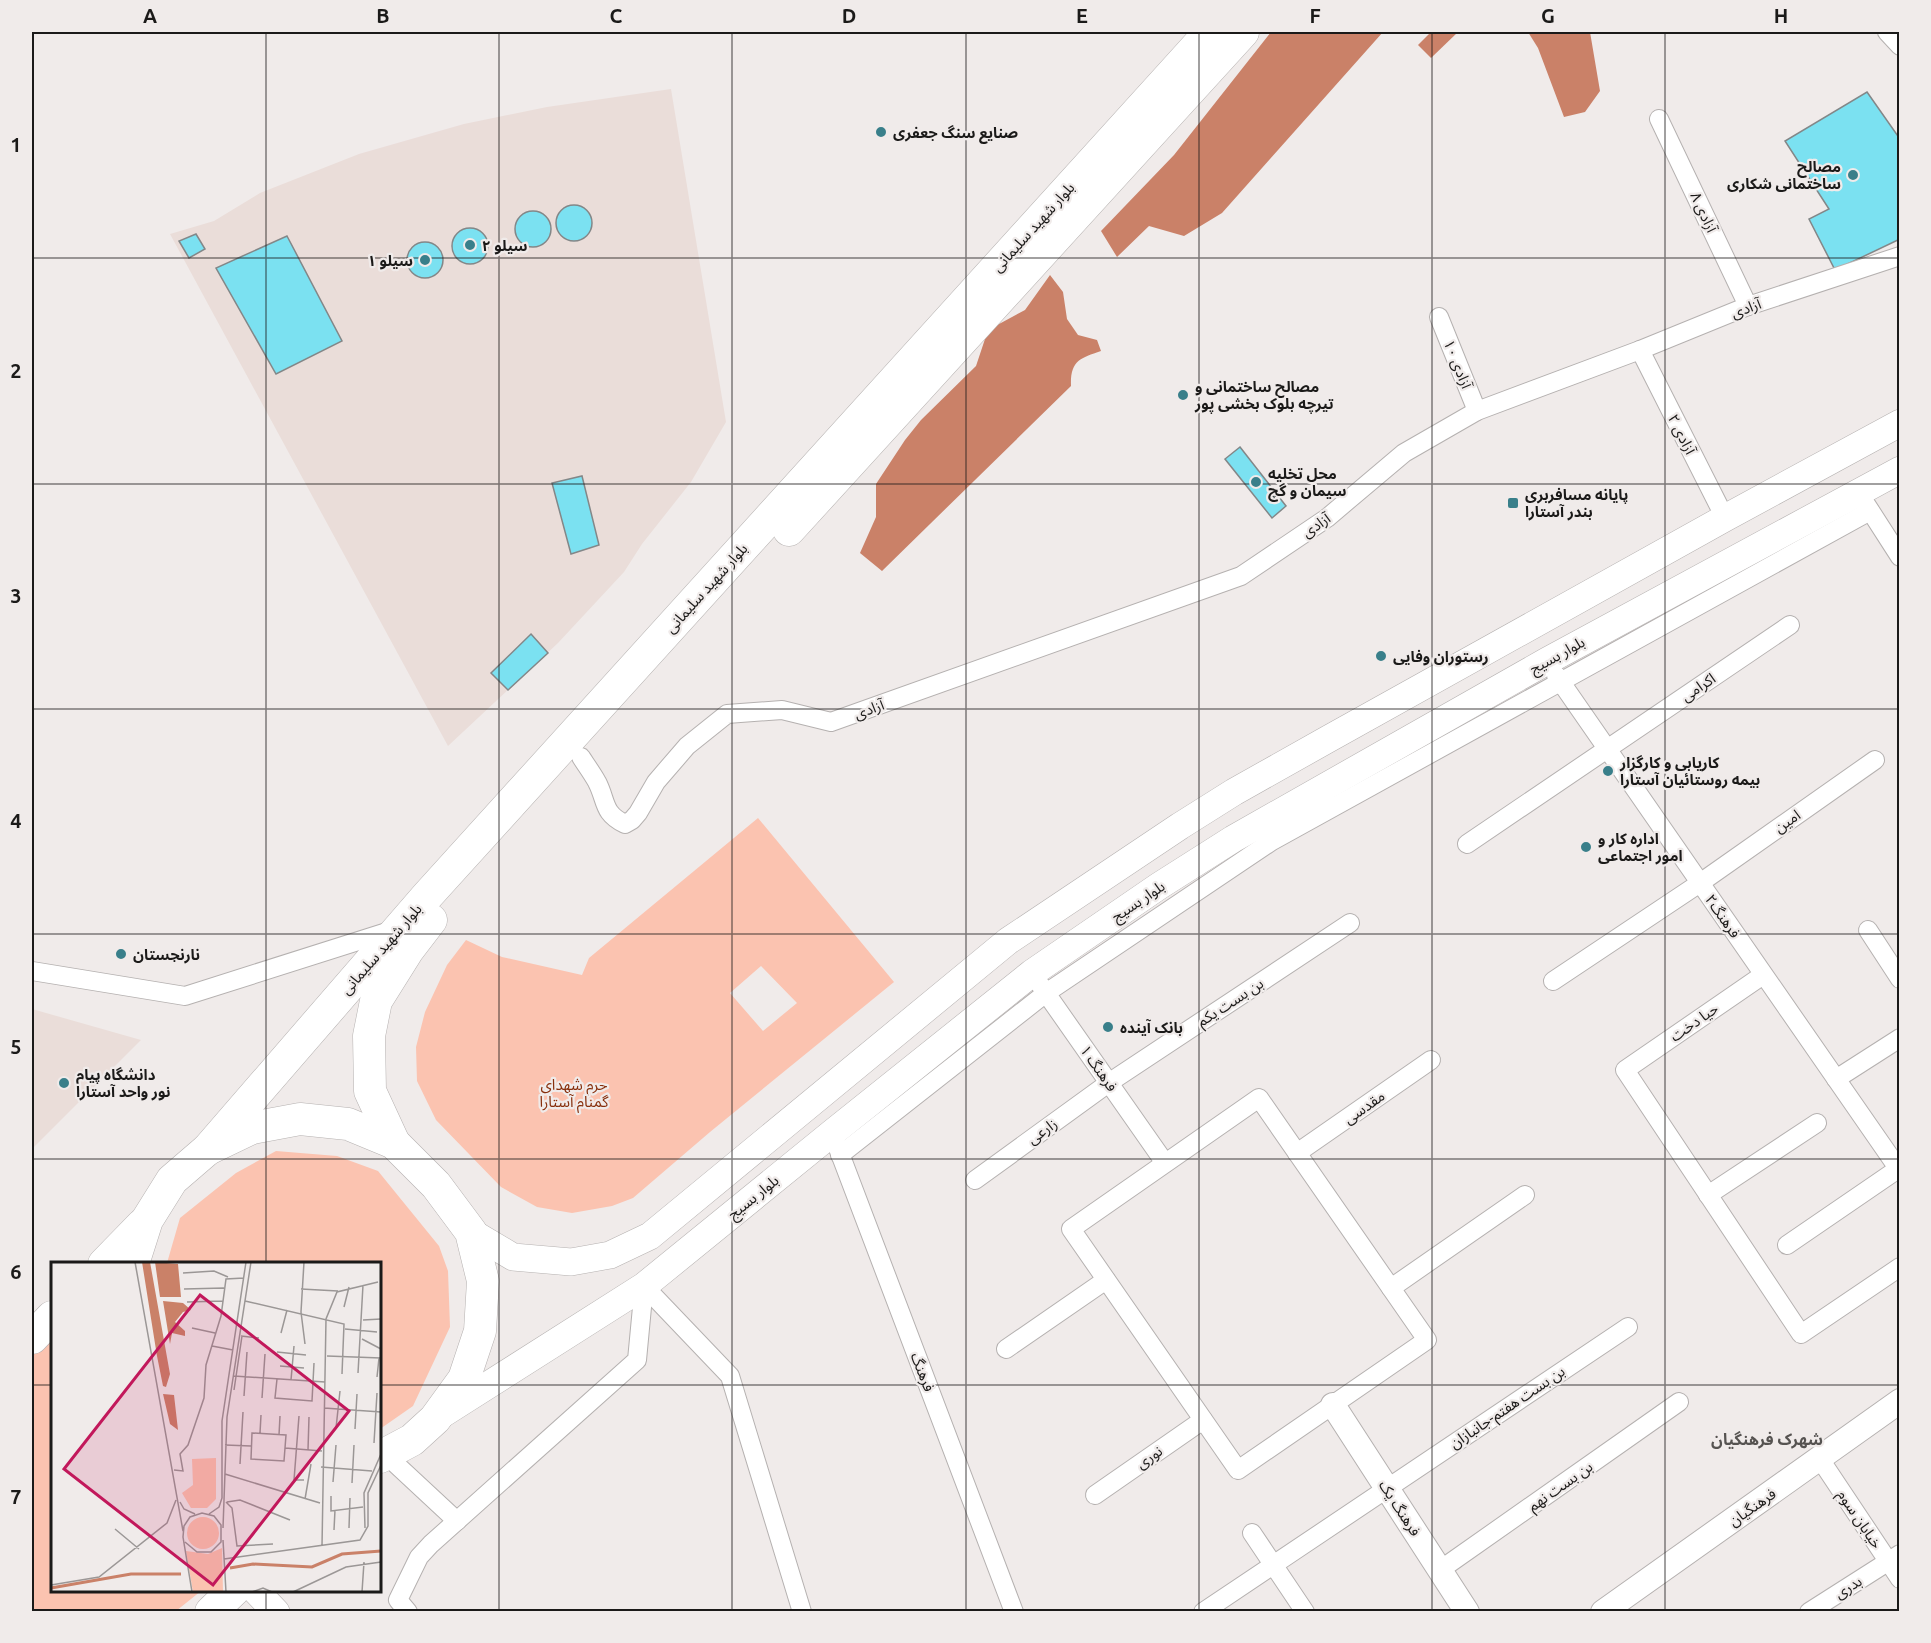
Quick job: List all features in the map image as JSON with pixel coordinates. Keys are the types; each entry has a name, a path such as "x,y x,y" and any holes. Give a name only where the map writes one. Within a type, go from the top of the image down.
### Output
{"highway":[{"name":"بلوار شهید سلیمانی","path":"208,1149 398,929 1210,32"},
{"name":"بلوار شهید سلیمانی","path":"394,1143 370,1091 369,1036 376,1001 408,950 444,903 581,757 1243,32"},
{"path":"105,1262 147,1220 172,1180 208,1149 252,1128 300,1119 348,1124 394,1143 436,1185 471,1232 483,1281 480,1331 464,1379 435,1419 412,1440 382,1458"},
{"path":"133,1262 147,1220"},
{"path":"32,1338 51,1318"},
{"path":"211,1611 232,1592"}],"main road":[{"path":"471,1232 513,1257 571,1262 610,1255 650,1236 1008,941 1180,826 1234,792 1899,423"},
{"name":"بلوار بسیج","path":"435,1419 644,1286 836,1144 1158,886 1233,839 1554,672 1864,501 1899,470"},
{"path":"1008,941 1039,983"},
{"path":"257,1592 276,1611"}],"street":[{"path":"1887,32 1899,46"},
{"name":"آزادی ۸","path":"1659,118 1748,306"},
{"name":"آزادی","path":"581,757 597,783 613,819 625,824 638,813 656,782 687,746 727,714 782,710 831,722 1241,576 1327,518 1404,453 1477,411 1640,350 1748,306 1899,255"},
{"name":"آزادی ۱۰","path":"1439,317 1477,411"},
{"name":"آزادی ۲","path":"1640,350 1725,518"},
{"path":"1864,501 1899,558"},
{"name":"اکرامی","path":"1467,844 1790,625"},
{"name":"فرهنگ۲","path":"1554,672 1899,1170"},
{"name":"امین","path":"1553,981 1700,883 1875,760"},
{"name":"بن بست یکم","path":"1110,1082 1350,923"},
{"path":"32,970 185,996 398,929"},
{"path":"1868,930 1899,979"},
{"name":"حیا دخت","path":"1708,1195 1625,1070 1763,975"},
{"name":"فرهنگ ۱","path":"1039,983 1165,1163"},
{"path":"1836,1079 1899,1038"},
{"name":"مقدسی","path":"1297,1153 1431,1060"},
{"name":"زارعی","path":"975,1180 1110,1082"},
{"path":"1259,1098 1427,1340 1238,1470 1071,1229 1165,1163 1259,1098"},
{"path":"1817,1123 1708,1195 1801,1334 1899,1267"},
{"name":"فرهنگ","path":"836,1144 1014,1611"},
{"path":"1786,1245 1899,1170"},
{"path":"1391,1288 1525,1195"},
{"path":"1006,1349 1106,1280"},
{"path":"408,1611 398,1600 420,1557 637,1360 644,1286"},
{"path":"644,1286 730,1376 802,1611"},
{"name":"بن بست هفتم-جانبازان","path":"1203,1611 1628,1327"},
{"name":"فرهنگیان","path":"1604,1611 1899,1401"},
{"name":"بن بست نهم","path":"1440,1570 1679,1402"},
{"name":"فرهنگ یک","path":"1333,1405 1467,1611"},
{"name":"نوری","path":"1095,1495 1203,1420"},
{"path":"382,1458 457,1521"},
{"name":"خیابان سوم","path":"1820,1458 1894,1558 1899,1579"},
{"path":"1251,1533 1305,1611"},
{"name":"بدری","path":"1809,1611 1894,1558"}],"shaded area":[{"path":"1271,32 1383,32 1222,213 1184,236 1149,226 1117,257 1101,231 1174,155"},
{"path":"1431,32 1458,32 1431,58 1418,45"},
{"path":"1528,32 1590,32 1600,91 1585,112 1564,117 1538,48"},
{"path":"671,89 726,422 691,482 642,544 624,572 558,643 448,746 170,234 214,221 260,193 359,154 464,124 547,107"},
{"path":"1050,275 1063,292 1067,319 1078,335 1097,340 1101,351 1078,362 1072,371 1071,386 882,571 860,553 876,517 876,484 921,420 976,366 988,330 1025,310"},
{"name":"دانشگاه پیام نور واحد آستارا","path":"32,1009 141,1040 32,1149"}],"green space":[{"name":"حرم شهدای گمنام آستارا","path":"758,818 894,982 633,1198 612,1206 572,1213 537,1207 501,1187 436,1120 417,1081 416,1047 425,1012 447,965 466,940 502,957 582,975 589,958","holes":["761,966 797,1003 763,1031 730,993"]},
{"path":"276,1151 337,1156 378,1171 439,1246 448,1271 450,1327 413,1406 381,1428 381,1262 167,1262 180,1218 236,1173"},
{"path":"51,1323 51,1592 200,1592 176,1611 32,1611 32,1345"}],"building":[{"name":"مصالح ساختمانی شکاری","path":"1867,92 1900,139 1900,239 1835,270 1809,219 1829,209 1785,141"},
{"path":"574,205 587,210 592,223 587,236 574,241 561,236 556,223 561,210"},
{"path":"533,211 546,216 551,229 546,242 533,247 520,242 515,229 520,216"},
{"name":"سیلو ۲","path":"470,228 483,233 488,246 483,259 470,264 457,259 452,246 457,233"},
{"path":"196,234 205,249 189,258 179,241"},
{"path":"287,236 342,341 276,374 216,268"},
{"name":"سیلو ۱","path":"425,242 438,247 443,260 438,273 425,278 412,273 407,260 412,247"},
{"name":"محل تخلیه سیمان و گچ","path":"1240,447 1286,506 1272,518 1225,459"},
{"path":"582,476 599,545 571,554 552,483"},
{"path":"531,634 548,653 508,690 491,673"}],"place":[{"name":"صنایع سنگ جعفری","path":"881,132"},
{"name":"مصالح ساختمانی شکاری","path":"1853,175"},
{"name":"سیلو ۲","path":"470,245"},
{"name":"سیلو ۱","path":"425,260"},
{"name":"مصالح ساختمانی و تیرچه بلوک بخشی پور","path":"1183,395"},
{"name":"محل تخلیه سیمان و گچ","path":"1256,482"},
{"name":"پایانه مسافربری بندر آستارا","path":"1513,503"},
{"name":"رستوران وفایی","path":"1381,656"},
{"name":"کاریابی و کارگزار بیمه روستائیان آستارا","path":"1608,771"},
{"name":"اداره کار و امور اجتماعی","path":"1586,847"},
{"name":"نارنجستان","path":"121,954"},
{"name":"بانک آینده","path":"1108,1027"},
{"name":"دانشگاه پیام نور واحد آستارا","path":"64,1083"}],"district":[{"name":"شهرک فرهنگیان","path":"1767,1439"}]}
